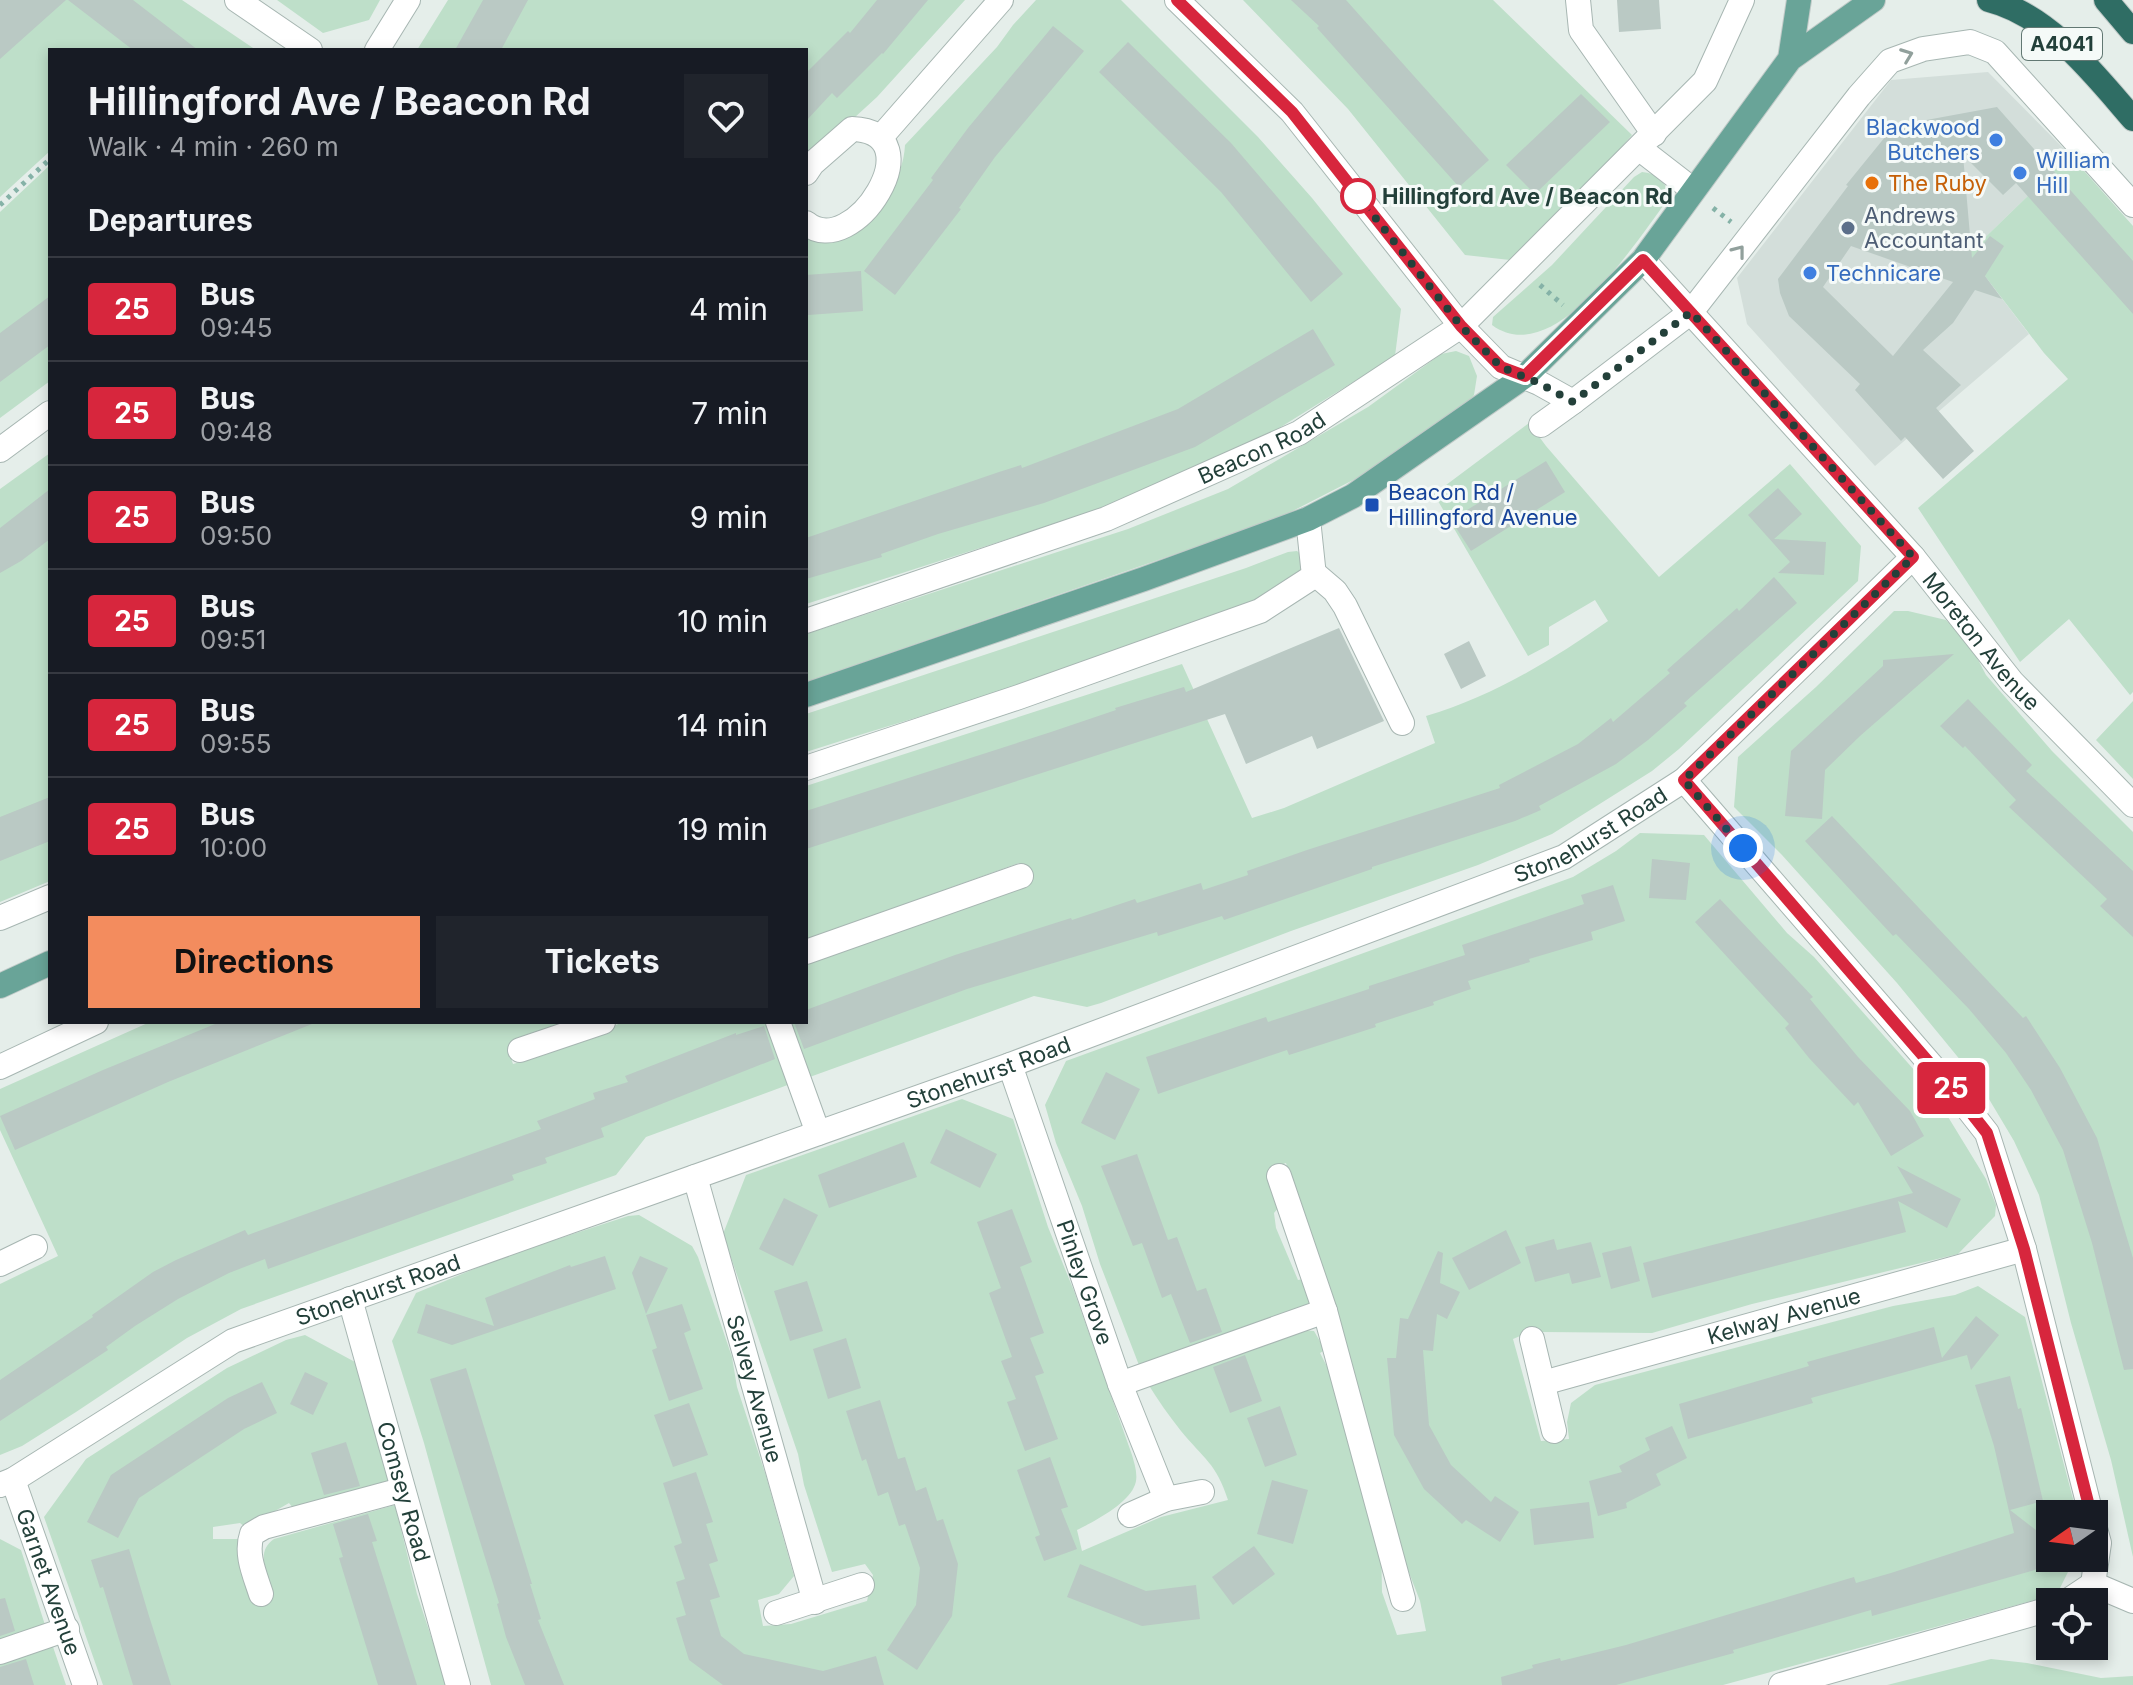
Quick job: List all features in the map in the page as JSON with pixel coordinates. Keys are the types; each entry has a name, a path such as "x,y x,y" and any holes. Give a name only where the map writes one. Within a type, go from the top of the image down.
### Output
{"highway":[{"name":"A4041","path":"1989,0 2004,4 2045,27 2127,112"},
{"name":"A4041","path":"2106,0 2133,32"}],"main road":[{"path":"1790,59 1799,0"},
{"path":"808,694 1129,585 1308,519 1353,496 1525,376 1643,260 1700,197 1790,59 1873,0"},
{"path":"0,986 48,964"}],"street":[{"path":"237,0 307,48"},
{"path":"378,48 408,0"},
{"path":"881,137 1001,0"},
{"path":"1177,0 1292,112 1461,326 1501,367 1573,402"},
{"path":"1578,0 1581,30 1647,142 1700,197"},
{"name":"Beacon Road","path":"808,620 1106,519 1299,433 1461,326 1705,81 1742,0"},
{"path":"1541,425 1691,312 1859,96 1890,61 1923,49 1970,42 1995,52 2133,205"},
{"path":"808,170 852,129 867,130 881,137 888,154 889,171 883,187 849,224 825,231 808,225"},
{"name":"Moreton Avenue","path":"1643,260 1913,557 2012,682 2133,805"},
{"path":"0,450 48,414"},
{"path":"808,767 1019,697 1260,611 1314,576 1308,519"},
{"name":"Stonehurst Road","path":"7,1483 233,1341 1010,1065 1564,857 1684,780 1913,557"},
{"path":"1314,573 1335,591 1345,606 1402,723"},
{"path":"1684,780 1987,1133 2024,1249 2087,1500"},
{"path":"808,951 1021,876"},
{"path":"0,918 48,898"},
{"path":"0,1067 92,1024"},
{"path":"520,1050 597,1024"},
{"path":"779,1024 818,1133"},
{"name":"Pinley Grove","path":"1010,1065 1120,1384 1166,1499"},
{"path":"1279,1176 1325,1311 1403,1599"},
{"name":"Selvey Avenue","path":"695,1177 815,1602"},
{"path":"0,1264 35,1247"},
{"name":"Kelway Avenue","path":"1543,1383 2024,1249"},
{"name":"Comsey Road","path":"350,1299 458,1685"},
{"path":"1120,1384 1325,1311"},
{"path":"1532,1339 1554,1431"},
{"name":"Garnet Avenue","path":"7,1483 67,1629 85,1685"},
{"path":"261,1594 248,1543 252,1534 264,1527 401,1490"},
{"path":"1130,1515 1166,1499 1202,1492"},
{"path":"2087,1588 2093,1584 2095,1572"},
{"path":"2093,1584 2133,1601"},
{"path":"776,1613 862,1585"},
{"path":"1781,1685 2036,1613"},
{"path":"0,1652 67,1629"}],"path":[{"path":"0,205 48,161"},
{"path":"1700,197 1750,236"}],"shaded area":[{"path":"1988,72 2070,155 1968,254 2029,334 1875,466 1747,324 1737,278 1891,80"}],"green space":[{"path":"0,0 182,0 253,48 48,48 48,153 0,197"},
{"path":"277,0 380,0 369,20 323,33"},
{"path":"448,0 965,0 877,97 808,160 808,48 418,48"},
{"path":"1036,0 1121,0 1258,137 1312,198 1401,309 1395,356 1260,440 1101,509 808,603 808,235 832,242 858,231 895,181 905,145 997,47"},
{"path":"1243,0 1493,0 1632,135 1591,182 1510,260 1465,255 1348,109"},
{"path":"2070,155 2133,226 2133,692 2130,695 2069,619 2020,662 1918,508 2068,379 2044,353 1968,254"},
{"path":"48,167 48,382 0,418 0,212"},
{"path":"1642,172 1662,181 1669,194 1666,202 1591,296 1566,317 1541,331 1516,335 1492,325 1493,317 1552,265"},
{"path":"1456,351 1469,356 1477,376 1474,395 1460,413 1361,476 1279,518 808,681 808,633 1128,529 1228,489 1368,407 1441,354"},
{"path":"1529,423 1659,577 1790,464 1861,546 1858,581 1679,749 1652,771 1552,834 1478,865 1101,1003 1087,1007 1034,996 807,1078 788,1024 808,1024 808,960 1021,867 1019,863 808,939 808,785 1182,664 1252,818 1284,808 1435,743 1426,716 1474,699 1521,676 1608,621 1595,600 1549,627 1549,645 1528,656 1434,494"},
{"path":"48,454 48,882 0,902 0,489"},
{"path":"1297,551 1305,558 1307,567 1266,595 1235,608 1046,677 808,751 808,713"},
{"path":"1894,611 1946,620 1973,650 1986,675 2052,751 2133,832 2133,1557 2111,1460 2071,1323 2039,1195 2014,1141 1980,1084 1897,983 1782,855 1734,807 1738,757"},
{"path":"2133,701 2133,779 2096,740"},
{"path":"1640,833 1704,835 1787,933 1814,957 1931,1089 1986,1179 1996,1205 1995,1216 1958,1254 1752,1304 1652,1333 1543,1332 1527,1333 1513,1339 1541,1441 1569,1439 1567,1422 1571,1403 1595,1385 1893,1306 1955,1295 1978,1286 2025,1317 2073,1500 2036,1500 2036,1572 2068,1572 2060,1588 2036,1588 2036,1600 1723,1685 491,1685 424,1443 392,1341 416,1293 503,1257 628,1216 639,1215 692,1246 732,1357 737,1387 794,1576 779,1594 758,1600 763,1626 791,1624 867,1601 873,1575 865,1564 832,1572 804,1485 798,1454 723,1234 746,1175 962,1099 1013,1119 1048,1227 1074,1291 1134,1463 1136,1480 1130,1494 1108,1512 1077,1530 1082,1551 1161,1517 1228,1500 1214,1469 1148,1384 1301,1330 1314,1331 1325,1350 1320,1353 1335,1382 1381,1541 1382,1592 1397,1635 1426,1631 1420,1601 1396,1539 1286,1163 1268,1170 1279,1207 1274,1213 1276,1228 1298,1280 1303,1279 1311,1306 1142,1373 1056,1143 1045,1105 1066,1061 1573,877"},
{"path":"146,1024 574,1024 509,1052 513,1064 544,1055 618,1024 772,1024 793,1083 646,1137 616,1175 241,1309 187,1338 22,1446 0,1455 0,1284 58,1256 0,1130 0,1089"},
{"path":"305,1335 355,1362 385,1460 391,1492 298,1514 289,1503 246,1528 240,1523 213,1527 213,1539 239,1539 266,1572 265,1550 274,1539 395,1505 417,1594 447,1685 103,1685 44,1517 86,1459 227,1368 286,1340"},
{"path":"0,1539 21,1550 45,1625 0,1641"},
{"path":"51,1641 66,1685 0,1685 0,1658"},
{"path":"1991,1659 2101,1678 2133,1676 2133,1685 1887,1685"}],"building":[{"path":"0,0 66,0 0,59"},
{"path":"68,0 133,0 195,48 130,48"},
{"path":"483,0 528,0 502,48 456,48"},
{"path":"877,0 928,0 883,54 837,98 832,93 808,119 808,71 848,31 850,33"},
{"path":"1291,0 1346,0 1489,160 1459,187 1317,28 1319,26"},
{"path":"1617,0 1659,0 1661,29 1619,32"},
{"path":"1053,26 1084,51 995,157 961,209 895,295 864,271 968,128"},
{"path":"1128,42 1231,143 1343,274 1311,302 1221,192 1099,72"},
{"path":"1581,94 1610,122 1535,194 1506,165"},
{"path":"1997,107 2133,261 2133,314 2016,183 2003,195 1963,155 1972,258 1990,236 2004,246 1985,276 2002,299 1975,290 1953,323 1923,350 1961,385 1936,408 1974,451 1943,479 1905,437 1901,441 1855,390 1860,384 1789,316 1778,279 1846,185 1894,126","holes":["1851,246 1953,282 1893,356 1823,287"]},
{"path":"861,271 863,311 808,315 808,275"},
{"path":"48,297 48,346 0,382 0,333"},
{"path":"1313,329 1335,365 1195,447 1044,503 938,534 881,554 882,557 808,578 808,537 999,472 1021,465 1022,468 1178,409"},
{"path":"1546,461 1565,492 1471,551 1451,520"},
{"path":"1778,488 1802,514 1774,539 1826,542 1824,575 1778,573 1790,562 1748,515"},
{"path":"48,491 48,541 0,573 0,528"},
{"path":"1774,577 1797,603 1684,703 1687,706 1648,740 1616,764 1539,806 1541,810 1224,920 1222,916 1158,936 1157,932 967,989 804,1049 795,1024 808,1024 808,1009 955,955 1135,899 1137,903 1201,883 1203,890 1307,850 1500,788 1499,785 1578,744 1611,718 1613,722 1670,673 1667,670 1737,608 1739,611"},
{"path":"1339,628 1384,721 1317,749 1312,736 1246,764 1225,714 808,848 808,810 1051,732 1115,708 1184,687 1186,692"},
{"path":"1469,641 1486,676 1461,689 1444,654"},
{"path":"1954,654 1825,770 1822,819 1785,816 1791,751 1883,666 1883,660"},
{"path":"1968,699 2032,765 2026,771 2133,871 2133,937 2100,906 2107,899 2009,807 2016,800 1965,746 1963,748 1940,726"},
{"path":"48,798 48,842 0,861 0,817"},
{"path":"1832,816 2023,1018 2026,1016 2060,1068 2097,1138 2133,1258 2133,1369 2124,1370 2092,1243 2063,1150 2031,1090 2006,1053 1969,1009 1896,934 1893,936 1805,841"},
{"path":"1652,859 1690,863 1686,900 1649,898"},
{"path":"1613,885 1625,921 1591,932 1593,940 1468,981 1471,989 1375,1024 1376,1027 1289,1055 1287,1050 1158,1094 1146,1057 1266,1017 1268,1022 1465,955 1462,945 1584,904 1581,895"},
{"path":"1720,899 1813,997 1810,999 1858,1057 1910,1111 1924,1136 1891,1156 1858,1102 1854,1106 1809,1058 1785,1028 1789,1024 1695,922"},
{"path":"215,1024 312,1024 168,1082 15,1150 0,1116"},
{"path":"764,1026 775,1059 601,1128 604,1137 545,1158 547,1163 512,1175 514,1180 268,1269 265,1259 229,1273 178,1299 135,1326 106,1347 108,1350 0,1421 0,1380 153,1272 176,1260 245,1230 248,1235 541,1129 537,1121 595,1099 593,1093 628,1082 625,1076 736,1033"},
{"path":"1106,1072 1140,1089 1115,1140 1081,1123"},
{"path":"946,1129 997,1154 980,1188 930,1163"},
{"path":"904,1142 917,1177 829,1208 818,1175"},
{"path":"1137,1154 1168,1240 1177,1237 1197,1291 1206,1288 1222,1332 1190,1343 1171,1294 1162,1298 1142,1243 1133,1246 1101,1166"},
{"path":"1897,1166 1961,1199 1947,1228 1898,1201 1906,1232 1652,1298 1643,1263 1913,1193"},
{"path":"784,1198 818,1215 793,1266 759,1249"},
{"path":"1012,1209 1032,1262 1020,1267 1044,1333 1030,1338 1044,1373 1035,1376 1058,1439 1025,1451 1007,1402 1016,1399 1001,1361 1012,1357 989,1293 1001,1288 977,1222"},
{"path":"1506,1230 1521,1263 1469,1290 1452,1258"},
{"path":"1554,1239 1557,1250 1591,1242 1601,1277 1572,1284 1569,1273 1535,1282 1525,1247"},
{"path":"1631,1246 1640,1281 1611,1289 1602,1253"},
{"path":"1438,1251 1443,1253 1440,1283 1460,1292 1447,1319 1437,1314 1433,1351 1423,1350 1429,1425 1451,1465 1491,1502 1495,1496 1519,1512 1500,1542 1466,1520 1462,1524 1424,1489 1394,1435 1387,1358 1396,1358 1400,1318 1408,1319"},
{"path":"605,1256 616,1289 452,1345 417,1333 426,1304 494,1326 485,1298 570,1265"},
{"path":"640,1256 668,1268 646,1314 632,1273"},
{"path":"807,1281 823,1331 790,1341 774,1291"},
{"path":"682,1304 691,1330 684,1333 703,1389 669,1401 652,1350 657,1348 646,1315"},
{"path":"1976,1316 1999,1335 1971,1370 1967,1355 1811,1398 1813,1403 1688,1439 1679,1404 1809,1366 1807,1362 1934,1327 1942,1358"},
{"path":"846,1338 861,1388 828,1399 813,1349"},
{"path":"1245,1355 1262,1401 1230,1413 1213,1367"},
{"path":"466,1368 532,1584 541,1619 538,1620 564,1685 525,1685 506,1637 499,1603 430,1379"},
{"path":"305,1372 328,1383 313,1415 290,1404"},
{"path":"2010,1376 2018,1409 2021,1408 2043,1500 2010,1510 2036,1530 2035,1570 1872,1616 1871,1610 1733,1650 1734,1653 1616,1685 1502,1685 1501,1677 1533,1668 1532,1665 1626,1645 1854,1577 1856,1583 2014,1533 1994,1446 1975,1385"},
{"path":"262,1382 277,1413 244,1429 139,1498 118,1538 87,1522 111,1475 228,1398"},
{"path":"880,1400 898,1459 905,1457 916,1491 926,1487 937,1521 943,1519 958,1564 952,1616 917,1670 887,1650 916,1605 920,1568 905,1524 899,1526 888,1492 878,1496 866,1459 862,1461 846,1411"},
{"path":"689,1403 708,1455 673,1467 654,1415"},
{"path":"1280,1406 1297,1455 1265,1467 1247,1418"},
{"path":"1672,1426 1687,1458 1656,1474 1661,1485 1626,1503 1627,1508 1598,1516 1589,1481 1622,1472 1619,1466 1650,1450 1645,1438"},
{"path":"346,1442 360,1486 324,1495 311,1453"},
{"path":"1050,1457 1068,1507 1061,1509 1077,1549 1044,1561 1035,1537 1040,1535 1017,1470"},
{"path":"696,1472 713,1522 706,1524 718,1561 709,1564 720,1597 710,1600 721,1636 744,1654 823,1671 876,1656 884,1685 723,1685 689,1660 676,1618 686,1615 676,1582 685,1579 674,1546 682,1543 663,1483"},
{"path":"1272,1480 1308,1490 1293,1544 1257,1534"},
{"path":"1589,1502 1594,1538 1534,1545 1530,1509"},
{"path":"368,1514 377,1541 372,1542 417,1685 378,1685 339,1558 343,1557 333,1524"},
{"path":"1254,1546 1275,1574 1233,1605 1212,1577"},
{"path":"129,1549 171,1685 133,1685 103,1587 100,1588 91,1560"},
{"path":"1080,1564 1146,1591 1196,1585 1200,1619 1142,1626 1067,1597"},
{"path":"5,1598 15,1631 0,1636 0,1599"},
{"path":"26,1659 34,1685 0,1685 0,1667"}],"bus line":[{"name":"25","path":"1177,0 1292,112 1461,326 1501,367 1525,376 1643,260 1913,557 1684,780 1987,1133 2024,1249 2087,1500"}],"place":[{"name":"Blackwood Butchers","path":"1996,140"},
{"name":"William Hill","path":"2020,173"},
{"name":"The Ruby","path":"1872,183"},
{"name":"Hillingford Ave / Beacon Rd","path":"1358,196"},
{"name":"Andrews Accountant","path":"1848,228"},
{"name":"Technicare","path":"1810,273"},
{"name":"Beacon Rd / Hillingford Avenue","path":"1372,505"}],"route":[{"path":"1358,196 1461,326 1501,367 1573,402 1691,312 1913,557 1684,780 1743,848"}]}
